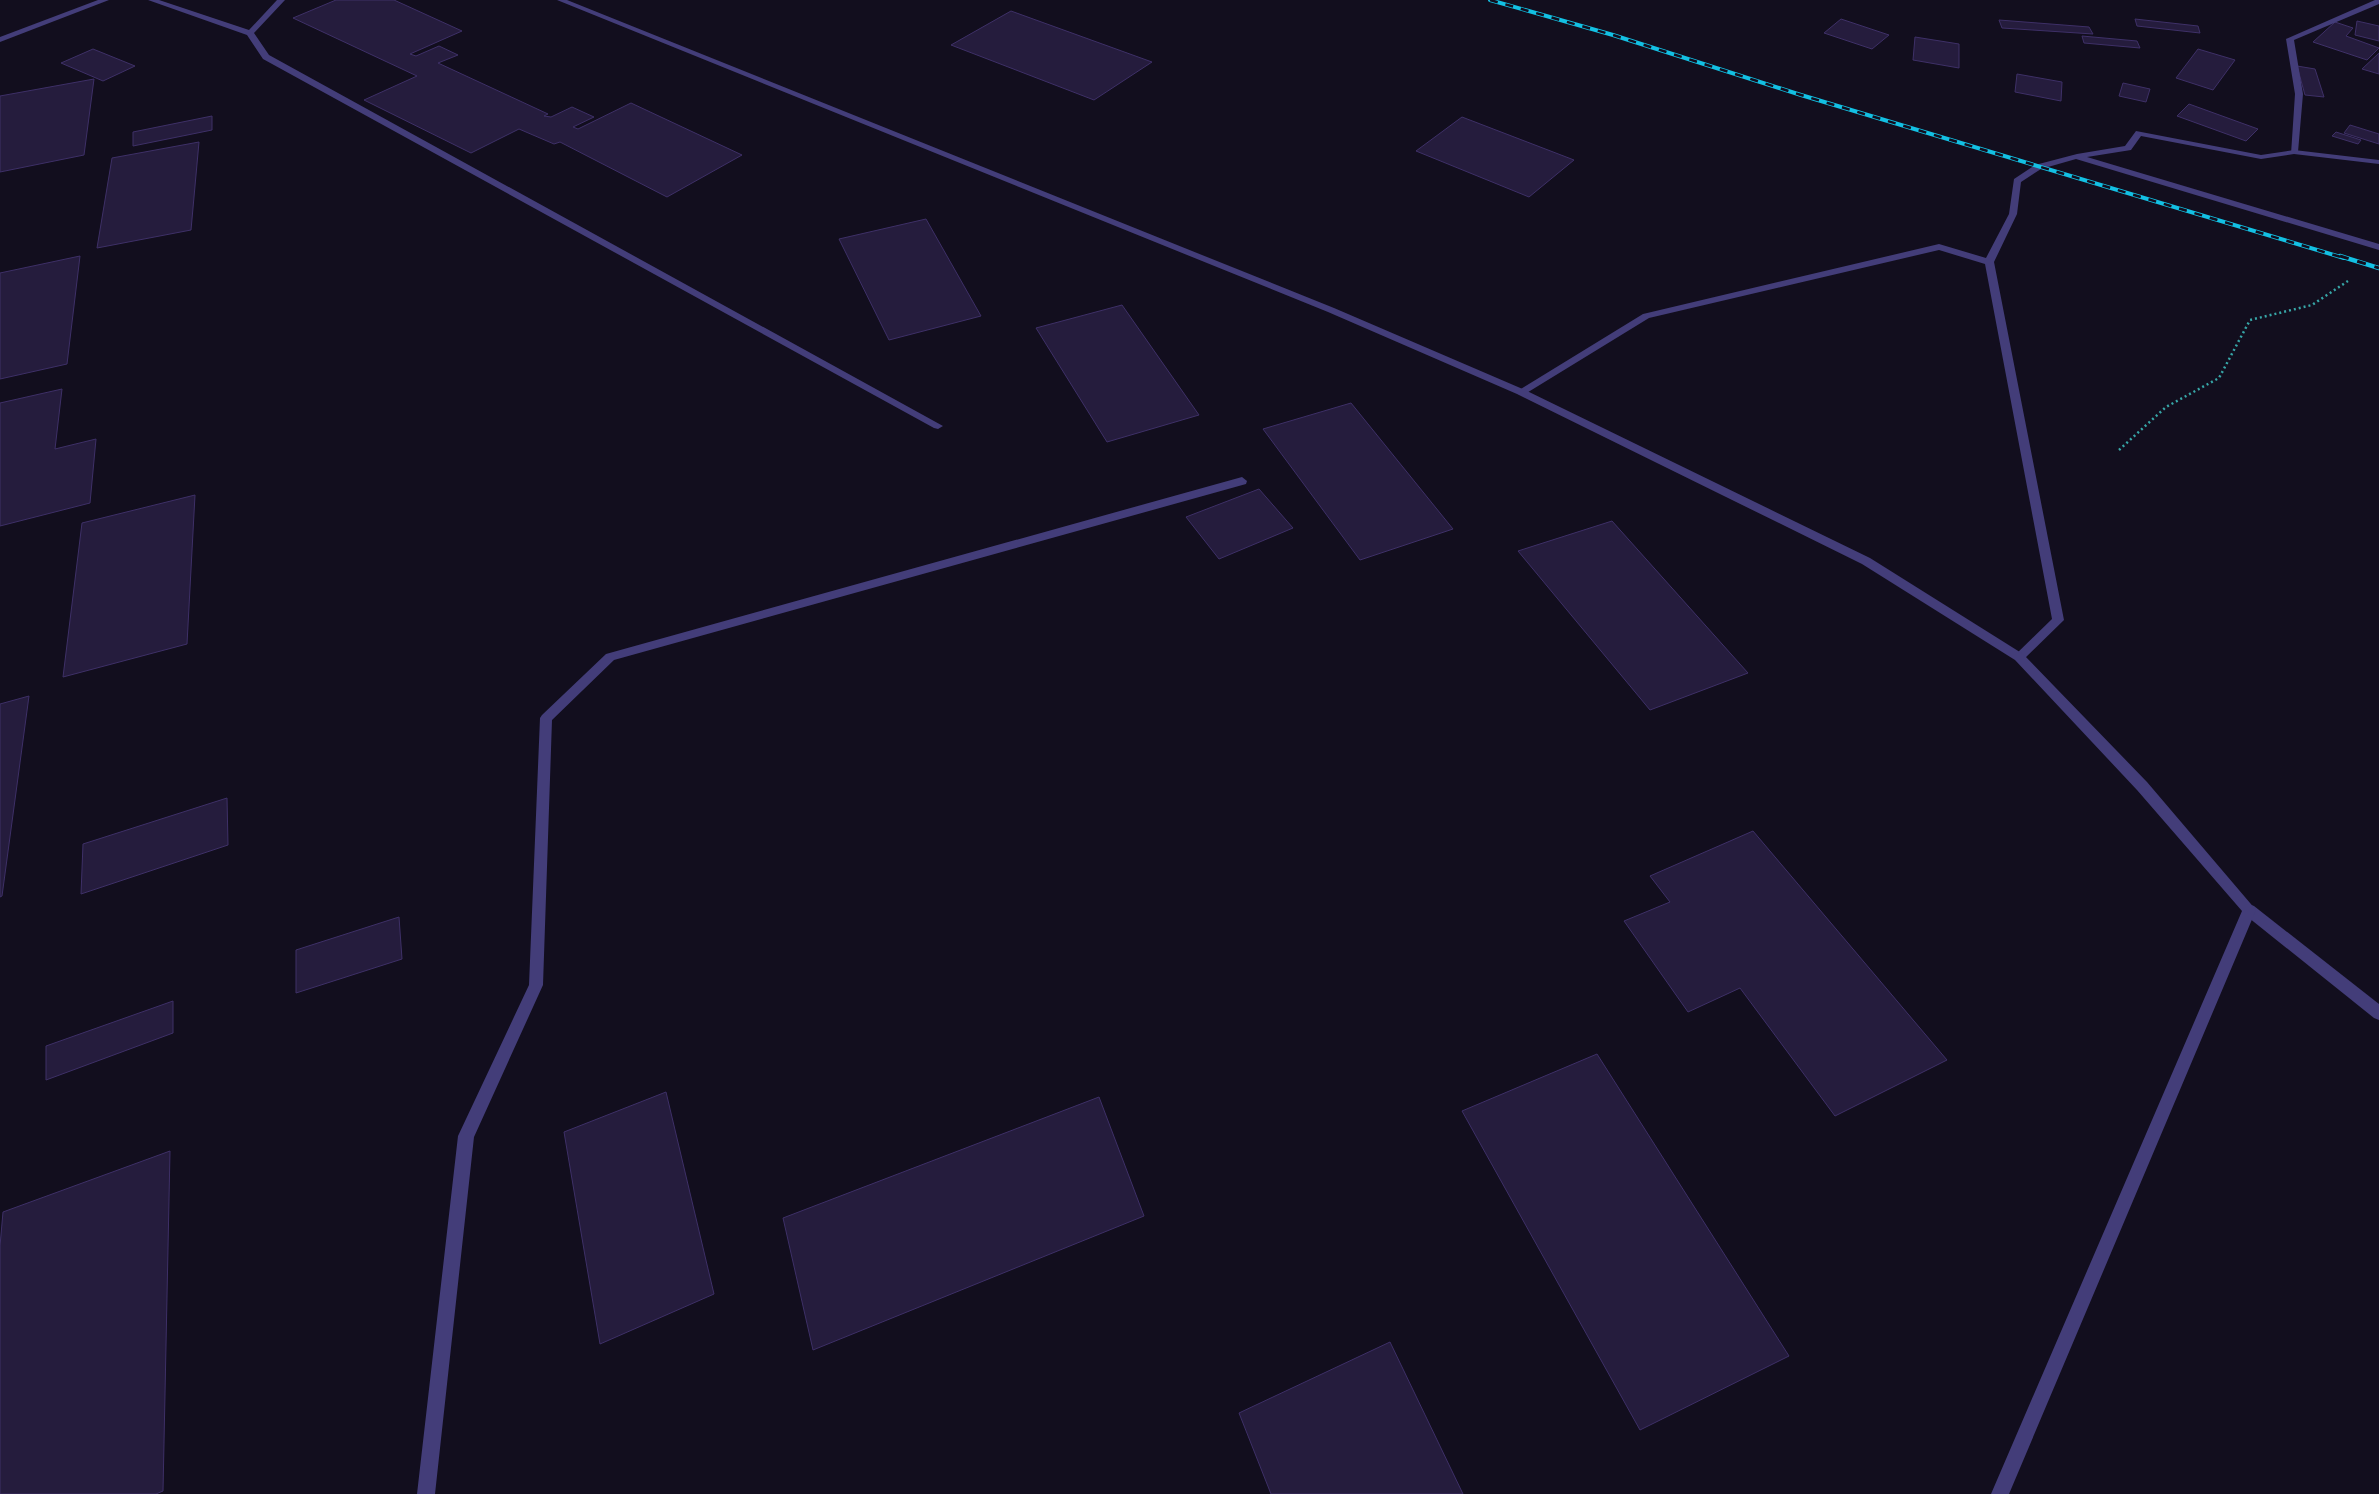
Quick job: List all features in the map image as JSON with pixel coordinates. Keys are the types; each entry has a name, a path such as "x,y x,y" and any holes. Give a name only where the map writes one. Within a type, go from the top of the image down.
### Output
{"street":[{"path":"0,40 105,0"},
{"path":"152,0 250,33 266,57 938,426"},
{"path":"250,33 281,0"},
{"path":"561,0 1330,310 1521,392 1866,561 2019,657 2142,786 2249,910 2379,1013"},
{"path":"2294,152 2299,94 2290,39 2379,1"},
{"path":"2019,657 2058,620 1989,262 2013,214 2017,181 2038,166 2077,156 2128,148 2139,133 2261,158 2294,152 2379,162"},
{"path":"2077,156 2379,247"},
{"path":"1521,392 1646,316 1939,247 1989,262"},
{"path":"426,1494 466,1136 536,984 546,718 610,657 1242,481"},
{"path":"2000,1494 2249,910"}],"path":[{"path":"2119,450 2166,407 2219,378 2250,320 2312,305"}],"building":[{"path":"336,0 394,0 462,31 410,54 416,56 439,46 458,55 438,63 548,114 544,116 551,117 572,107 594,117 573,127 578,129 631,103 742,155 667,197 560,142 554,144 519,129 471,153 364,100 417,76 293,18"},
{"path":"1011,11 1152,62 1094,100 951,45"},
{"path":"1841,19 1889,35 1872,49 1824,33"},
{"path":"2135,19 2198,26 2200,33 2137,26"},
{"path":"1999,20 2089,27 2093,34 2002,28"},
{"path":"2357,21 2379,26 2379,41 2355,35"},
{"path":"2335,22 2353,28 2346,36 2379,48 2367,60 2313,42"},
{"path":"2082,36 2137,41 2140,48 2084,43"},
{"path":"1915,37 1959,44 1959,68 1913,60"},
{"path":"93,49 135,66 103,81 61,63"},
{"path":"2198,49 2235,60 2213,90 2176,78"},
{"path":"2379,53 2379,74 2362,69"},
{"path":"2297,66 2315,69 2324,97 2305,95"},
{"path":"2017,74 2062,82 2061,101 2015,92"},
{"path":"94,79 84,155 0,172 0,96"},
{"path":"2123,83 2150,89 2146,102 2119,96"},
{"path":"2189,104 2258,129 2246,141 2177,116"},
{"path":"212,116 212,130 133,146 133,132"},
{"path":"1462,117 1574,160 1529,197 1416,151"},
{"path":"2350,125 2379,134 2379,144 2344,133"},
{"path":"2336,132 2361,140 2358,144 2332,136"},
{"path":"199,142 191,230 97,248 112,158"},
{"path":"926,219 981,316 889,340 839,239"},
{"path":"80,256 67,364 0,379 0,273"},
{"path":"1122,305 1199,415 1107,442 1036,328"},
{"path":"62,389 55,449 96,439 90,503 0,526 0,403"},
{"path":"1351,403 1453,529 1360,560 1263,429"},
{"path":"1259,489 1293,528 1219,559 1186,517"},
{"path":"195,495 187,644 63,677 82,523"},
{"path":"1612,521 1748,673 1650,710 1518,551"},
{"path":"29,696 2,896 0,897 0,704"},
{"path":"227,798 228,845 81,894 83,844"},
{"path":"1753,831 1947,1060 1835,1116 1740,988 1688,1012 1624,921 1670,902 1650,876"},
{"path":"399,917 402,959 296,993 296,950"},
{"path":"173,1001 173,1033 46,1080 46,1046"},
{"path":"1597,1054 1789,1356 1640,1430 1462,1111"},
{"path":"666,1092 714,1294 600,1344 564,1132"},
{"path":"1099,1097 1144,1216 813,1350 783,1218"},
{"path":"170,1151 163,1491 156,1494 0,1494 0,1246 3,1212"},
{"path":"1390,1342 1463,1494 1271,1494 1239,1413"}],"railway":[{"path":"1490,0 1613,35 1801,95 2344,258"},
{"path":"2340,256 2379,268"}]}
